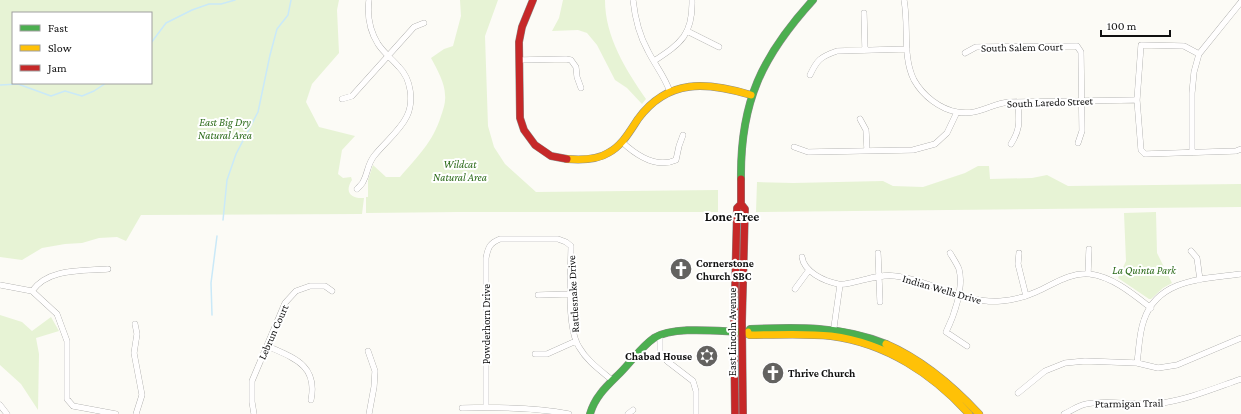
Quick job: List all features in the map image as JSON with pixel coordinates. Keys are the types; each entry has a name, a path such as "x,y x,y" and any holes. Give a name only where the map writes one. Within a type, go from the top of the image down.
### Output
{"street":[{"path":"357,189 363,182 372,158 403,123 410,107 408,82 400,68 379,46 372,30 368,0"},
{"path":"533,0 520,35 520,118 522,127 532,143 539,149 554,157 563,159 594,158 610,152 622,142 644,112 651,105 670,92 692,86 711,85 751,95"},
{"path":"633,0 636,23 647,49 664,76 670,92"},
{"path":"654,61 677,45 687,31 691,24 693,13 692,0"},
{"name":"East Lincoln Avenue","path":"743,414 745,209 741,204 742,142 745,120 751,95 759,75 774,46 796,18 813,0"},
{"name":"South Laredo Street","path":"904,0 910,71 920,89 934,102 944,108 957,112 975,112 1009,102 1137,100"},
{"path":"1192,153 1192,93 1194,72 1200,54 1241,2"},
{"path":"864,13 865,50"},
{"path":"342,99 352,96 414,27 424,23"},
{"path":"687,31 719,47"},
{"name":"South Salem Court","path":"965,53 976,47 1077,46 1081,52 1082,101 1082,131 1078,143"},
{"path":"1200,54 1184,46 1141,46 1137,100 1141,150 1145,154 1236,152 1241,149"},
{"path":"810,75 816,61 827,54 837,51 907,49"},
{"path":"519,60 571,60 576,67 576,77 581,88"},
{"path":"1010,144 1017,133 1019,125 1018,102"},
{"path":"794,147 808,152 913,150 935,144 947,133 957,112"},
{"path":"860,119 866,130 867,150"},
{"path":"622,142 630,150 642,158 657,162 672,162 676,160 683,135"},
{"name":"East Lincoln Avenue","path":"734,414 737,208 741,204"},
{"name":"Powderhorn Drive","path":"486,408 486,258 488,248 492,242 500,239 558,239 566,242"},
{"name":"Rattlesnake Drive","path":"566,242 571,246 570,294 572,325 576,341 588,360 612,380"},
{"path":"1088,274 1089,249"},
{"path":"1191,251 1197,258 1200,280"},
{"path":"878,253 880,302"},
{"path":"950,253 960,276 958,295 952,320 946,332 967,346"},
{"path":"1019,253 1018,264 1026,296"},
{"path":"802,256 803,263 809,270 829,282 840,285 833,333"},
{"path":"32,291 36,285 44,279 55,274 108,269"},
{"path":"795,289 809,270"},
{"name":"Indian Wells Drive","path":"840,285 878,276 893,275 905,277 958,295 987,301 1001,301 1026,296 1063,278 1088,274 1098,275 1113,281 1151,308"},
{"path":"1138,363 1144,319 1164,292 1181,284 1241,274"},
{"path":"0,285 32,291 57,314 67,341 67,399 73,406 116,414"},
{"name":"Lebrun Court","path":"254,414 252,402 252,381 285,303 296,291 310,286 325,286 332,292"},
{"path":"538,295 570,294"},
{"path":"135,324 137,334 134,353 142,395 136,414"},
{"path":"590,414 595,401 612,380 645,346 660,335 684,331 745,332 749,334 833,333 865,337 884,344 921,363 944,380 979,414"},
{"path":"833,333 882,350 906,362 940,385 969,414"},
{"path":"660,335 660,351 667,361 693,381 696,391 696,414"},
{"path":"1018,394 1045,371 1065,363 1085,361 1138,363 1158,368 1177,365 1241,338"},
{"path":"535,354 547,354 576,341"},
{"path":"267,346 296,358 306,368 312,381 313,389 311,400"},
{"path":"368,351 375,371 374,387 369,414"},
{"name":"Ptarmigan Trail","path":"1065,414 1085,404 1101,402 1140,405 1161,404 1241,380"},
{"path":"0,405 7,414"},
{"path":"462,408 550,410 569,414"},
{"path":"628,414 633,410"}],"green space":[{"name":"East Big Dry Natural Area","path":"0,0 339,0 337,10 339,53 312,84 306,102 319,127 355,136 342,150 338,174 343,178 351,177 352,180 349,191 352,196 364,198 362,214 141,215 126,241 117,237 99,238 82,243 42,248 22,260 0,257"},
{"name":"Wildcat Natural Area","path":"460,0 498,0 485,36 488,126 494,147 505,164 536,192 718,190 718,212 366,213 368,180 373,165 386,177 400,177 424,149 438,125 445,103 445,90 431,58 444,49 453,46 461,16"},
{"path":"563,0 605,0 606,14 613,40 624,65 646,99 642,104 627,88 615,80 597,45 587,33 578,30 552,31 559,18"},
{"path":"978,166 989,166 990,179 1032,178 1047,175 1068,186 1241,184 1241,207 756,212 757,182 793,183 883,181 893,186 923,187 965,173"},
{"name":"La Quinta Park","path":"1156,212 1157,253 1172,283 1149,299 1118,278 1126,261 1124,213"},
{"path":"0,315 22,322 32,331 51,317 59,331 36,338 39,354 38,410 21,384 0,365"}],"waterway":[{"path":"152,42 166,23 192,10 209,4 221,4 235,0"},
{"path":"223,220 227,180 236,154 258,112 277,29 288,15 291,0"},
{"path":"0,85 18,84"},
{"path":"18,84 51,96 65,91 82,96 94,91 104,84"},
{"path":"212,315 211,283 217,236"}],"traffic: fast":[{"path":"741,179 745,126 750,103 758,82 780,41 813,0"},
{"path":"590,414 595,402 607,386 645,346 654,338 663,334 686,330 748,332 750,329 802,328 853,334 886,344"}],"traffic: slow":[{"path":"567,159 594,158 613,150 625,138 638,119 650,106 662,96 675,90 704,86 751,95"},
{"path":"748,332 749,335 800,334 831,336 871,346 889,353 924,374 955,399 969,414"},
{"path":"886,344 900,350 936,374 979,414"}],"traffic: jam":[{"path":"533,0 522,27 519,42 520,118 524,130 535,145 551,156 567,159"},
{"path":"735,414 734,332 737,208 741,204 741,179"},
{"path":"741,204 745,209 742,322 743,414"}],"place":[{"name":"Cornerstone Church SBC","path":"681,269"},
{"name":"Chabad House","path":"707,356"},
{"name":"Thrive Church","path":"773,373"}],"district":[{"name":"Lone Tree","path":"732,216"}]}
